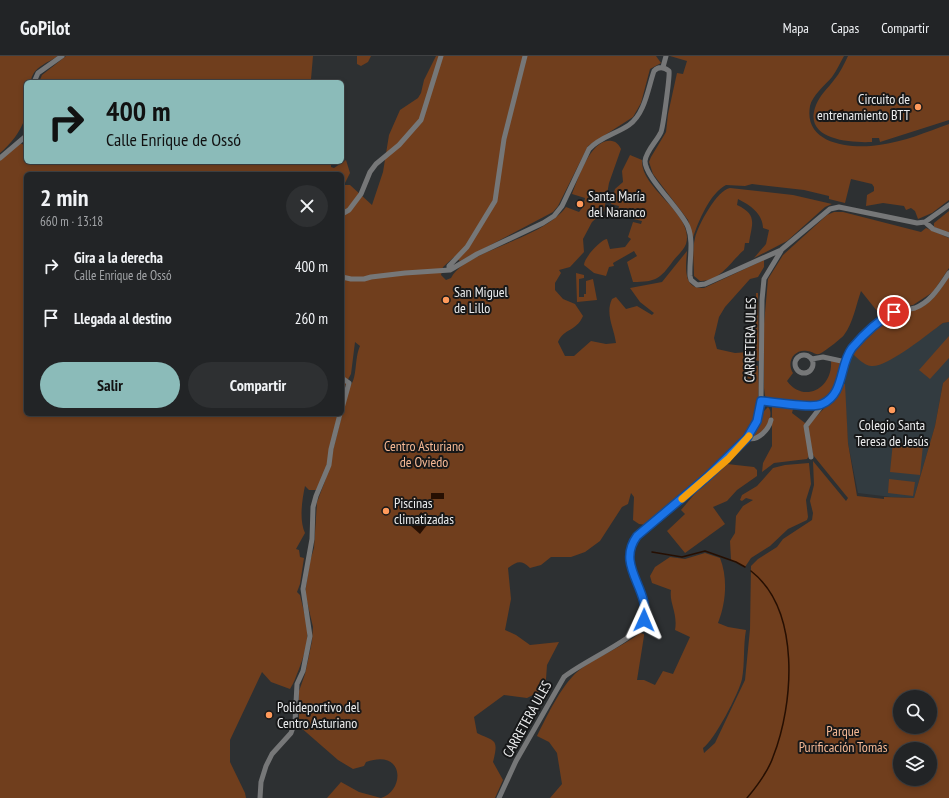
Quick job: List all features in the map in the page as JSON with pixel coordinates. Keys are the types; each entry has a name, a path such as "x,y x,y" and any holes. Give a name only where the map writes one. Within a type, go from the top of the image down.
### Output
{"street":[{"path":"35,80 38,73 62,56"},
{"path":"344,213 349,210 361,194 370,172 376,164 399,145 421,120 441,56"},
{"path":"448,270 449,266 467,247 495,201 504,139 525,56"},
{"path":"344,277 364,280 371,277 448,270 554,216 562,206 589,149 596,142 633,122 642,108 654,72 663,67 666,56"},
{"path":"663,67 669,71 670,76 665,101 663,126 645,160 650,175 681,214 689,230 691,280 697,285 705,284 781,250 800,236 820,216 830,209 839,207 909,222 925,222 949,205"},
{"path":"0,158 24,138"},
{"path":"925,222 933,229 949,235"},
{"name":"CARRETERA ULES","path":"499,798 516,761 564,677 591,659 630,637 640,628 646,612 644,600 629,557 634,540 722,463 747,438 757,421 761,401 762,300 764,279 781,250"},
{"path":"811,457 806,426 823,404 833,396 840,385 846,362 852,348 884,318 894,312 916,308 928,300 949,273"},
{"path":"812,359 823,357 846,362"},
{"path":"344,379 349,383 344,401"},
{"path":"761,401 813,406 823,404"},
{"path":"260,798 261,782 266,766 272,754 291,733 295,722 298,684 303,671 310,636 303,590 312,539 313,507 328,465 339,416"},
{"path":"747,438 753,439 759,436 770,425 771,420"}],"shaded area":[{"name":"Colegio Santa Teresa de Jesús","path":"949,322 949,377 943,383 935,426 914,498 858,493 848,443 844,382 847,367 853,354 866,364 896,356 943,323"},
{"path":"431,493 444,493 444,499 431,499"},
{"path":"421,512 431,520 420,534 411,526"}],"green space":[{"path":"0,56 58,56 37,69 31,80 24,80 24,119 15,137 0,153"},
{"path":"66,56 313,56 310,80 40,80 42,75"},
{"path":"357,56 371,56 368,62 361,66 357,64"},
{"name":"Centro Asturiano de Oviedo","path":"436,56 656,56 661,63 650,69 641,103 633,117 588,146 558,206 553,212 460,261 454,257 443,267 441,275 446,280 451,278 459,268 472,260 540,228 555,218 566,207 579,212 583,207 585,198 572,194 586,160 598,145 604,142 615,142 621,149 609,183 604,211 592,222 583,239 584,252 570,267 559,270 561,273 555,283 555,290 563,299 575,304 583,316 577,325 563,334 558,342 565,356 574,356 591,341 606,344 616,343 609,310 612,299 616,297 626,309 637,306 652,315 654,313 640,302 630,288 662,282 687,251 687,276 692,285 697,288 704,288 764,260 764,267 758,277 750,279 725,307 719,317 714,338 717,349 735,353 749,352 755,343 756,293 758,293 759,361 745,359 743,362 758,366 758,401 753,421 746,434 721,462 646,525 639,524 633,520 634,497 631,493 628,504 622,507 600,541 585,552 571,557 551,557 541,565 530,568 519,562 508,568 511,599 505,630 516,635 530,645 559,642 547,665 546,679 539,692 527,698 504,695 474,717 477,733 492,740 495,745 496,749 493,762 503,780 495,798 381,798 389,794 397,780 397,772 394,765 388,761 379,759 366,762 364,766 353,769 338,760 299,726 299,691 305,674 312,641 313,627 305,593 310,561 314,548 317,502 325,481 342,416 344,416 344,407 349,388 354,379 360,346 355,342 351,374 346,383 344,393 344,185 350,185 372,205 383,172 389,135 400,110 418,98 421,93 424,80"},
{"path":"670,56 844,56 832,77 811,102 810,119 814,129 822,137 832,142 843,145 868,146 888,144 949,124 949,200 932,213 918,219 915,211 911,208 906,210 904,206 883,203 866,206 867,195 874,191 874,187 872,184 851,179 845,203 829,199 829,196 804,190 752,184 745,186 726,185 715,194 705,208 693,238 688,220 653,174 649,162 666,132 668,114 677,73 683,74 687,61"},
{"path":"848,56 949,56 949,120 880,142 879,138 872,138 872,142 852,142 830,137 822,132 816,126 813,117 816,105 842,68"},
{"path":"20,143 24,145 24,164 331,164 331,167 334,168 340,164 344,164 346,160 350,173 344,185 344,172 24,172 24,416 339,416 326,468 317,490 309,490 305,486 303,497 302,522 305,533 296,549 299,550 300,557 304,558 300,584 297,592 300,595 307,624 307,640 303,657 290,689 271,682 262,672 230,740 230,762 246,798 0,798 0,158"},
{"path":"630,155 642,160 644,171 649,181 676,212 683,222 687,233 686,244 682,251 661,276 647,281 633,282 627,262 637,256 634,251 613,263 614,266 609,267 606,276 594,273 584,265 589,254 604,240 607,239 610,249 625,247 631,239 628,237 633,222 641,224 642,221 617,215 619,206 611,204 615,189 623,182 622,171"},
{"path":"730,188 793,195 832,204 825,207 787,241 754,258 766,244 769,230 763,228 761,218 755,210 738,199 737,205 748,212 752,220 749,243 745,243 744,250 719,275 700,281 694,276 693,257 695,238 704,217 714,201 725,190"},
{"path":"949,211 949,233 934,227 934,223"},
{"path":"834,212 843,212 921,232 926,228 949,238 949,268 933,292 913,305 894,309 881,316 861,291 852,319 843,337 821,353 818,354 809,351 802,351 798,352 792,357 790,365 793,373 787,381 794,388 809,392 816,390 827,379 831,361 842,363 835,386 829,395 819,403 771,400 765,396 764,388 764,324 768,279 783,255 827,215"},
{"path":"576,273 584,275 584,278 579,279 579,297 584,297 584,294 586,294 586,281 593,279 597,300 577,302"},
{"path":"949,277 949,322 943,323 897,356 878,365 871,366 866,364 853,354 873,330 888,318 896,314 917,309 927,304"},
{"path":"949,336 949,358 930,379 919,370"},
{"name":"Parque Purificación Tomás","path":"949,377 949,798 550,798 562,784 557,753 549,742 537,736 556,699 568,681 582,668 626,643 640,633 644,634 644,636 637,680 644,680 655,685 663,671 673,674 690,637 675,630 676,624 671,599 671,590 652,583 650,576 655,567 670,557 685,559 705,553 720,558 723,566 725,590 723,607 718,623 728,627 746,630 743,673 740,686 719,727 708,744 703,748 704,753 715,743 745,680 750,629 751,566 758,559 777,547 783,539 812,520 813,513 810,501 814,485 813,461 846,501 848,498 813,455 808,428 810,423 834,398 842,384 845,384 848,443 857,496 884,499 884,497 914,498 935,426 943,383"},
{"path":"772,405 793,409 792,413 805,423 809,456 807,459 774,463 762,472 763,463 772,446"},
{"path":"768,407 770,415 767,425 760,433 752,437 763,412"},
{"path":"893,442 923,445 920,475 890,472"},
{"path":"809,463 811,484 806,500 807,520 788,529 770,546 751,558 745,567 731,560 730,541 735,533 736,516 743,506 753,500 746,498 742,501 740,500 742,495 757,486 773,468 785,465"},
{"path":"727,464 754,467 757,470 757,476 737,490 727,501 713,507 725,524 685,553 667,531 685,514 681,510 703,484"},
{"path":"889,479 915,482 913,496 888,493"},
{"path":"341,782 359,792 381,798 327,798"}],"waterway":[{"path":"826,118 843,110"},
{"path":"652,552 682,557 705,551 736,562 745,567"},
{"path":"747,798 771,763 780,735 785,711 789,659 785,633 778,609 767,588 751,571"}],"slow traffic":[{"path":"682,499 728,459 749,436"}],"place":[{"name":"Circuito de entrenamiento BTT","path":"918,107"},
{"name":"Santa María del Naranco","path":"580,204"},
{"name":"San Miguel de Lillo","path":"446,300"},
{"name":"Colegio Santa Teresa de Jesús","path":"892,410"},
{"name":"Piscinas climatizadas","path":"386,511"},
{"name":"Polideportivo del Centro Asturiano","path":"269,715"}],"route":[{"path":"644,620 646,612 644,600 629,557 631,546 637,536 728,459 747,438 752,430 757,421 761,401 813,406 823,404 833,396 840,385 846,360 852,348 884,318 894,312"}]}
